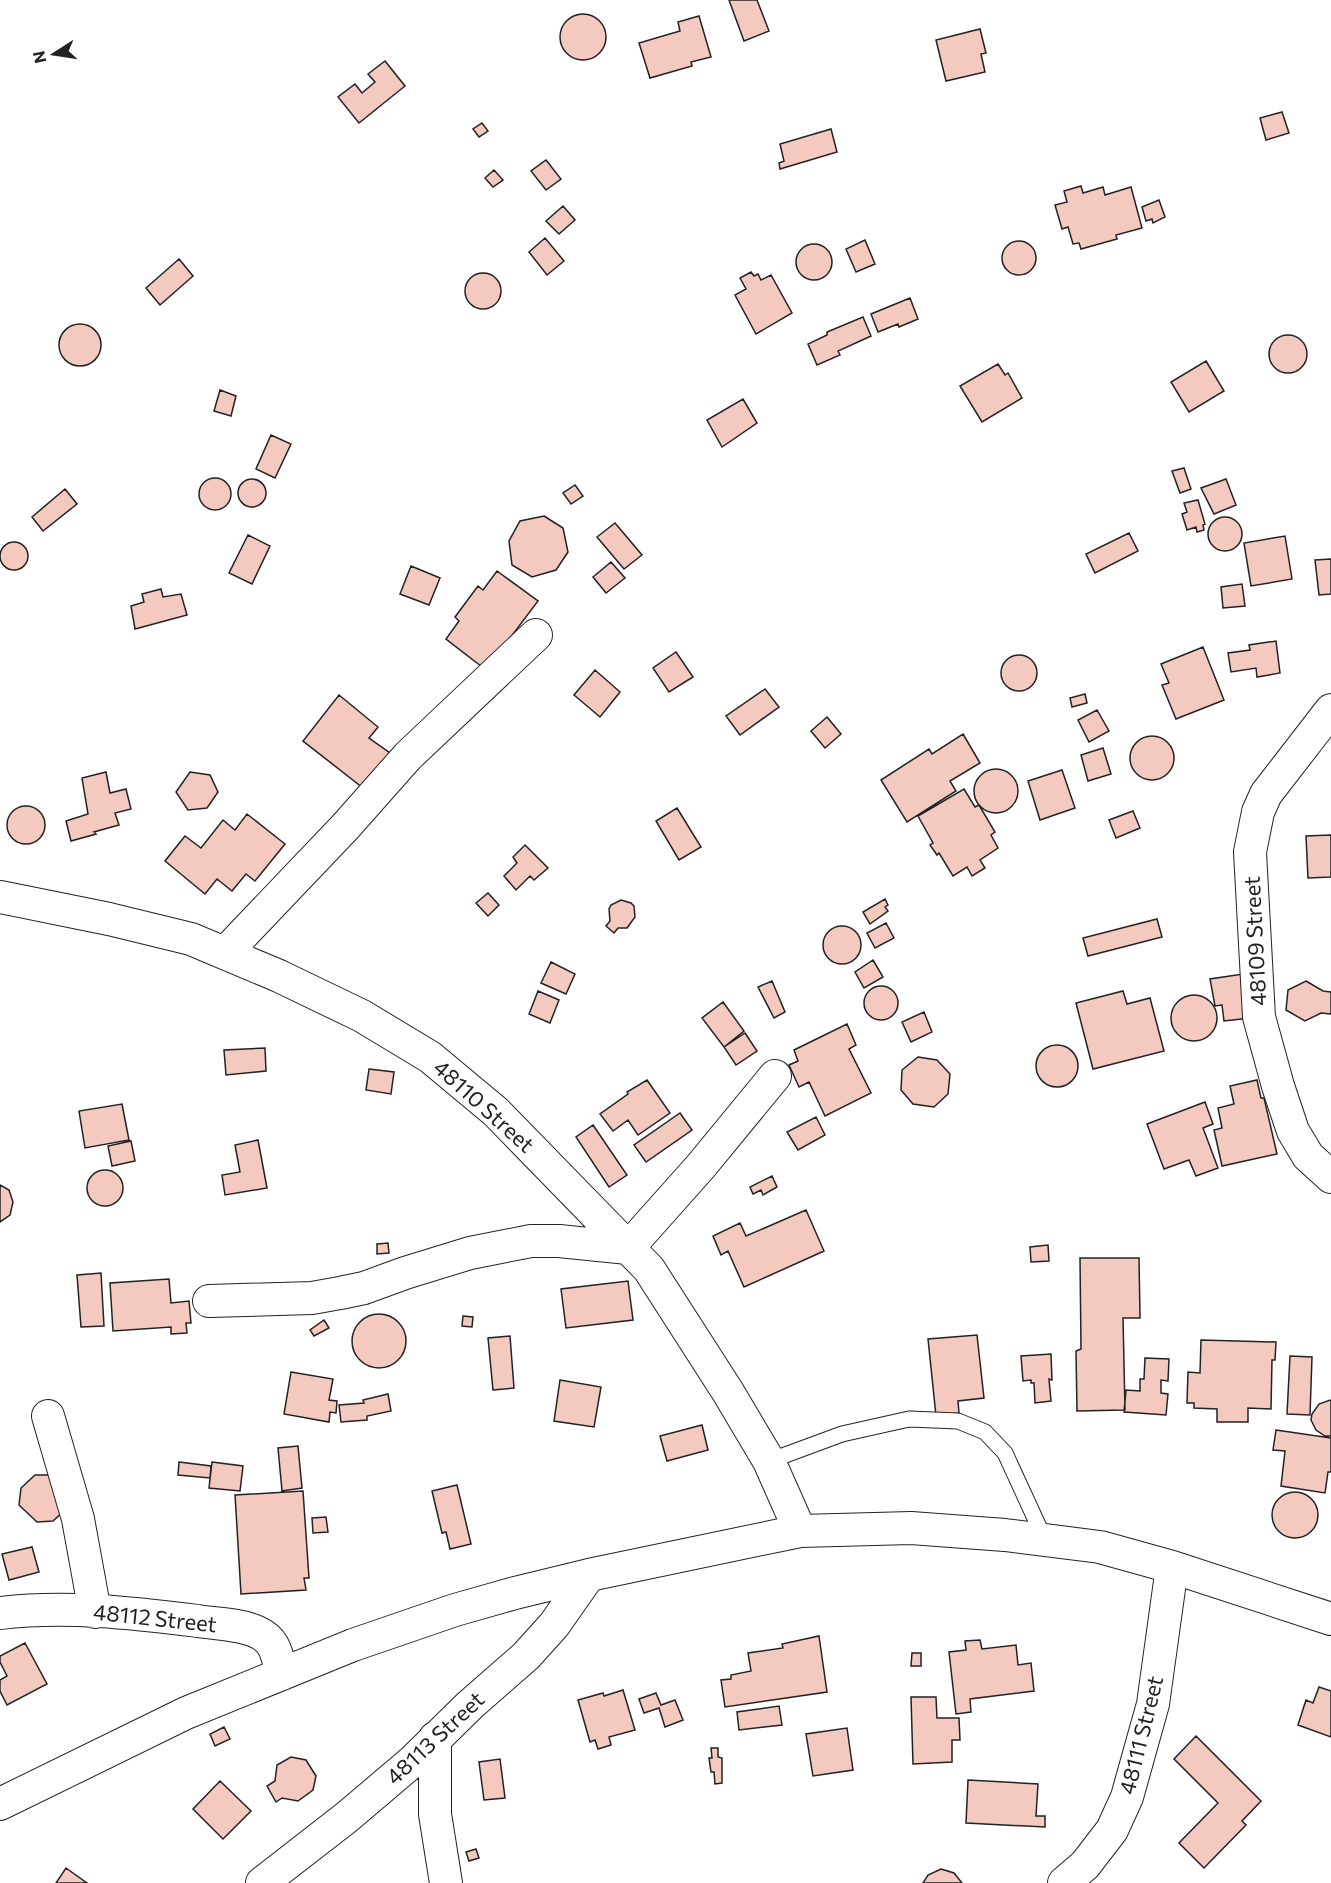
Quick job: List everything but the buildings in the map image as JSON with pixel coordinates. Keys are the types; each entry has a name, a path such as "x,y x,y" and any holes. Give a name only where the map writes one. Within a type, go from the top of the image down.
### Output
{"street":[{"path":"225,953 346,826 408,756 536,634"},
{"name":"48109 Street","path":"1331,710 1266,794 1258,813 1250,852 1259,1017 1293,1131 1308,1156 1331,1177"},
{"name":"48110 Street","path":"0,897 109,919 191,939 279,976 362,1016 430,1057 496,1112 648,1269 728,1392 769,1461 801,1531"},
{"path":"209,1301 312,1298 339,1293 364,1288 470,1253 531,1240 559,1240 628,1248 701,1166 776,1076"},
{"path":"48,1416 78,1519 95,1612"},
{"path":"0,1804 186,1713 353,1645 455,1610 590,1575 801,1531 911,1528 1005,1534 1100,1547 1172,1567 1331,1619"},
{"name":"48111 Street","path":"1064,1883 1085,1864 1112,1830 1127,1797 1153,1704 1172,1567"},
{"name":"48113 Street","path":"262,1883 413,1761 470,1705 526,1656 554,1625 590,1575"},
{"name":"48112 Street","path":"0,1613 54,1609 160,1616 237,1626 258,1632 274,1645 282,1674"},
{"path":"435,1738 435,1814 446,1883"}],"lane":[{"path":"769,1461 842,1434 909,1419 958,1421 985,1432 1005,1453 1045,1540"}]}
